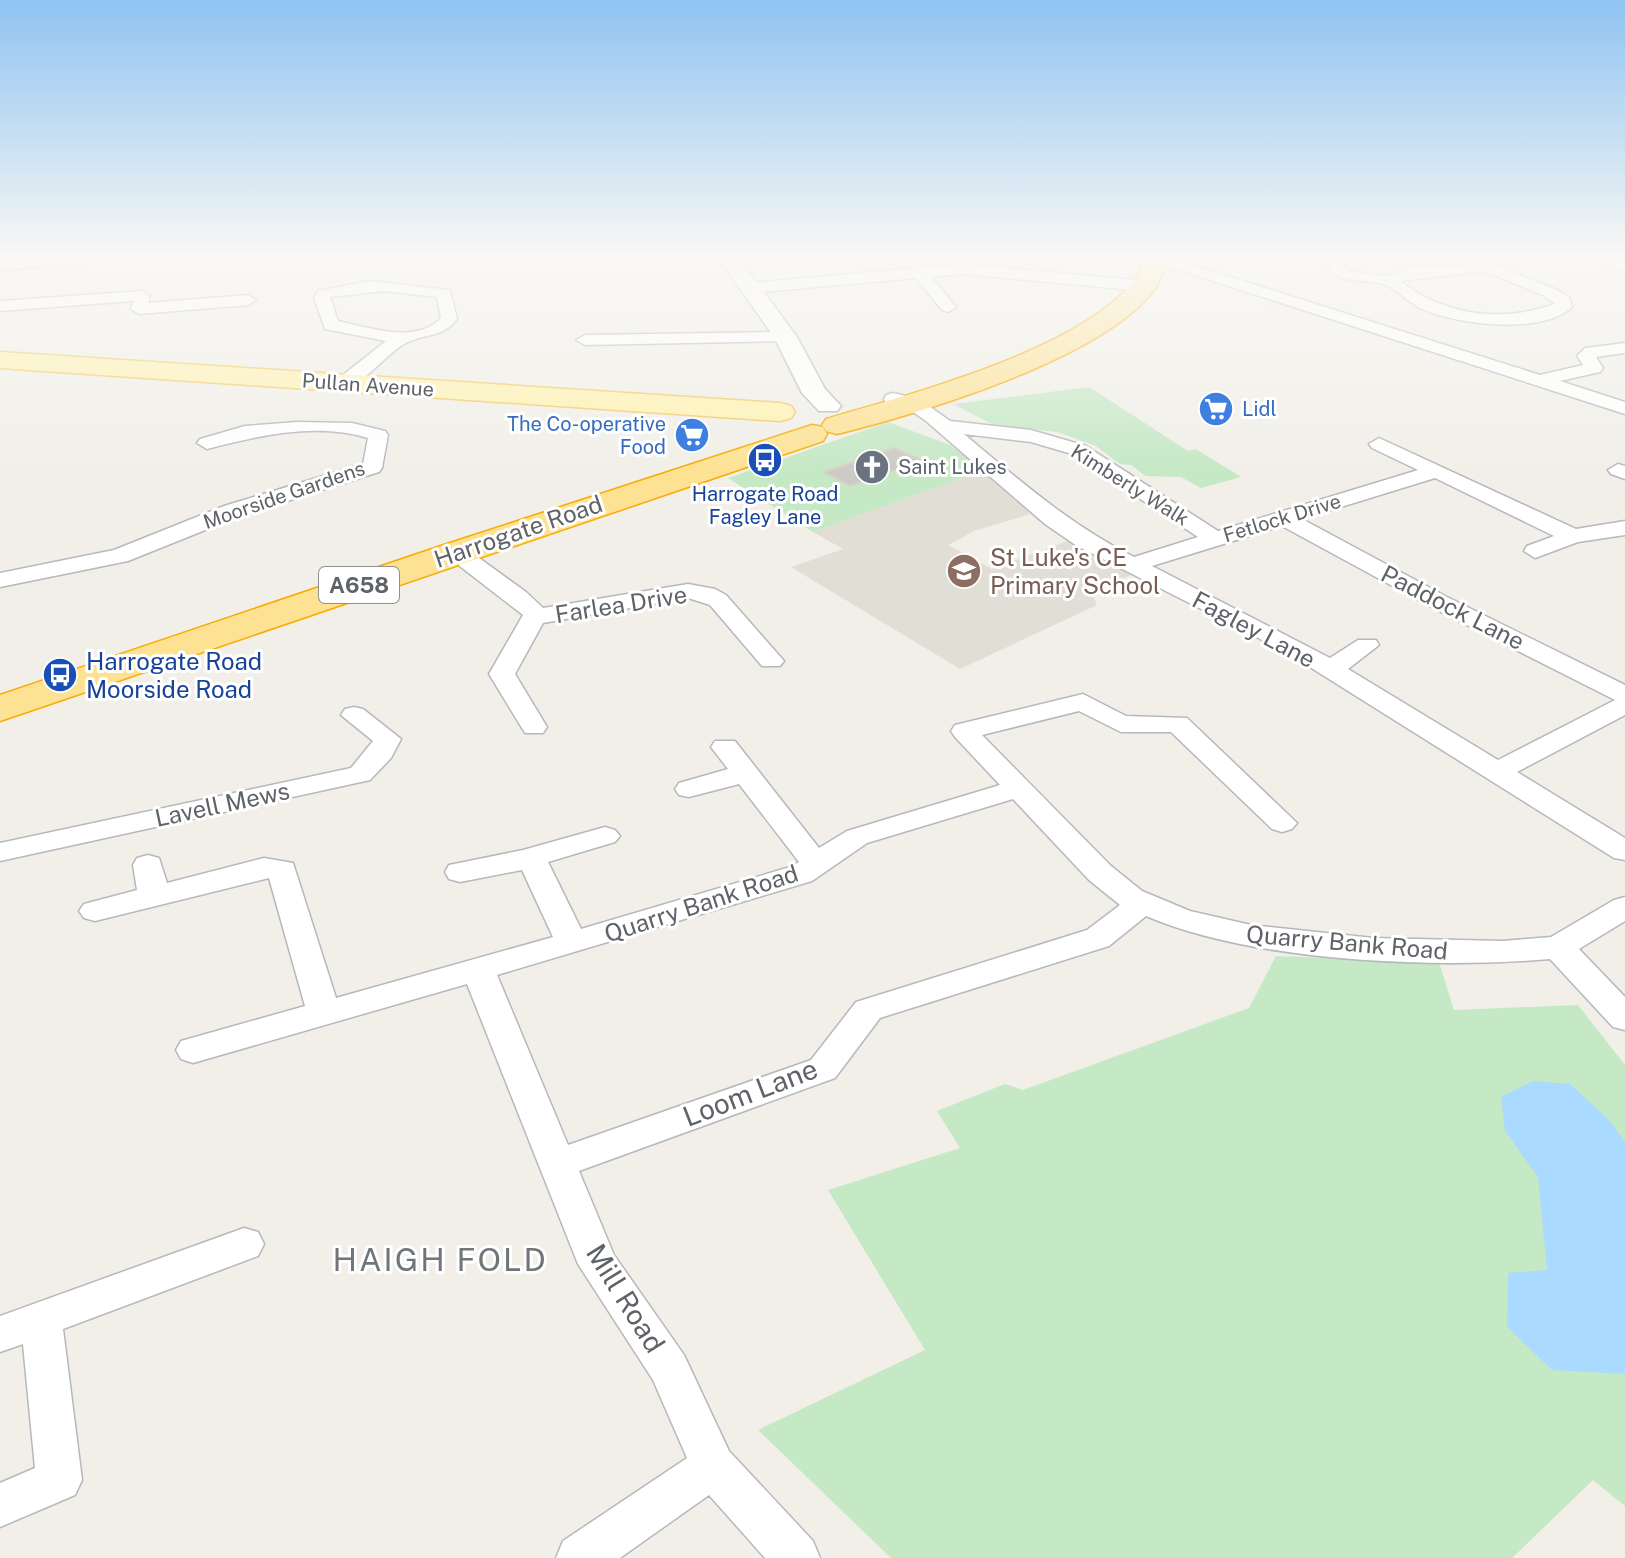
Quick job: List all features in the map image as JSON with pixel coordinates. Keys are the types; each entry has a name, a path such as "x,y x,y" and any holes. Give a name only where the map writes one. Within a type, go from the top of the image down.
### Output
{"highway":[{"name":"A658","path":"718,463 797,414 898,404 1021,363 1091,329"},
{"name":"A658","path":"718,463 753,445 797,414"},
{"name":"Harrogate Road","path":"0,709 718,463"}],"main road":[{"name":"Pullan Avenue","path":"0,360 797,414"}],"street":[{"path":"349,329 400,339"},
{"path":"344,383 400,339 438,329"},
{"path":"779,329 785,337 797,414"},
{"path":"1375,329 1625,408"},
{"path":"585,340 785,337"},
{"path":"1537,381 1586,372 1594,368 1586,356 1591,352 1625,348"},
{"name":"Kimberly Walk","path":"898,404 942,424 1058,441 1079,450 1215,539"},
{"name":"Fagley Lane","path":"942,424 1053,519 1131,565 1295,647 1625,851"},
{"name":"Moorside Gardens","path":"0,580 120,556 232,511 372,468 378,435 365,428 281,429 250,431 207,443"},
{"path":"1379,444 1573,536"},
{"name":"Fetlock Drive","path":"1131,565 1434,472"},
{"name":"Paddock Lane","path":"1282,517 1439,602 1625,695"},
{"path":"1535,551 1573,536 1625,528"},
{"name":"Farlea Drive","path":"456,552 467,563 521,597 537,616"},
{"name":"Farlea Drive","path":"534,727 502,674 529,622 537,616 570,613 688,591 707,594 718,600 771,661"},
{"path":"1330,669 1367,645"},
{"path":"1018,788 964,731 1083,702 1121,724 1178,724 1282,823"},
{"path":"1496,772 1625,705"},
{"name":"Lavell Mews","path":"0,852 360,774 381,752 387,739 354,715"},
{"path":"725,747 816,864"},
{"path":"689,789 746,773"},
{"name":"Quarry Bank Road","path":"193,1050 572,943 801,874 857,837 1018,788 1100,873 1131,898 1181,919 1251,936 1373,949 1503,952 1558,947 1625,907"},
{"path":"460,872 526,859 605,836"},
{"path":"526,859 535,865 572,943"},
{"path":"148,865 154,896"},
{"path":"95,911 264,868 282,870 324,1013"},
{"name":"Loom Lane","path":"557,1164 823,1069 868,1010 1098,938 1142,903"},
{"path":"1558,947 1625,1018"},
{"name":"Mill Road","path":"478,970 598,1264 669,1368 713,1466 796,1558"},
{"path":"0,1334 244,1244"},
{"path":"0,1505 59,1480 41,1321"},
{"path":"580,1558 713,1466"}],"shaded area":[{"name":"St Luke's CE Primary School","path":"984,470 1030,514 974,531 948,545 992,569 1070,540 1133,574 1092,593 1097,605 960,669 791,567 843,549 813,532"}],"green space":[{"path":"1089,387 1188,451 1196,449 1241,477 1201,488 1181,477 1146,476 1131,465 1120,464 1096,446 1057,432 992,424 953,404"},
{"path":"888,422 950,445 984,470 813,532 728,478"},
{"path":"1276,956 1439,962 1454,1010 1578,1005 1625,1065 1625,1506 1593,1480 1512,1558 891,1558 758,1430 925,1350 828,1190 960,1148 937,1111 1005,1084 1023,1090 1249,1008"}],"water":[{"path":"1533,1081 1570,1084 1608,1119 1625,1142 1625,1374 1552,1370 1507,1327 1508,1273 1547,1270 1538,1177 1505,1131 1501,1097"}],"building":[{"name":"Saint Lukes","path":"894,448 921,460 850,486 824,472"}],"place":[{"name":"Lidl","path":"1216,409"},
{"name":"The Co-operative Food","path":"692,435"},
{"name":"Harrogate Road Fagley Lane","path":"765,460"},
{"name":"Saint Lukes","path":"872,467"},
{"name":"St Luke's CE Primary School","path":"964,571"},
{"name":"Harrogate Road Moorside Road","path":"60,675"}],"district":[{"name":"HAIGH FOLD","path":"440,1259"}]}
